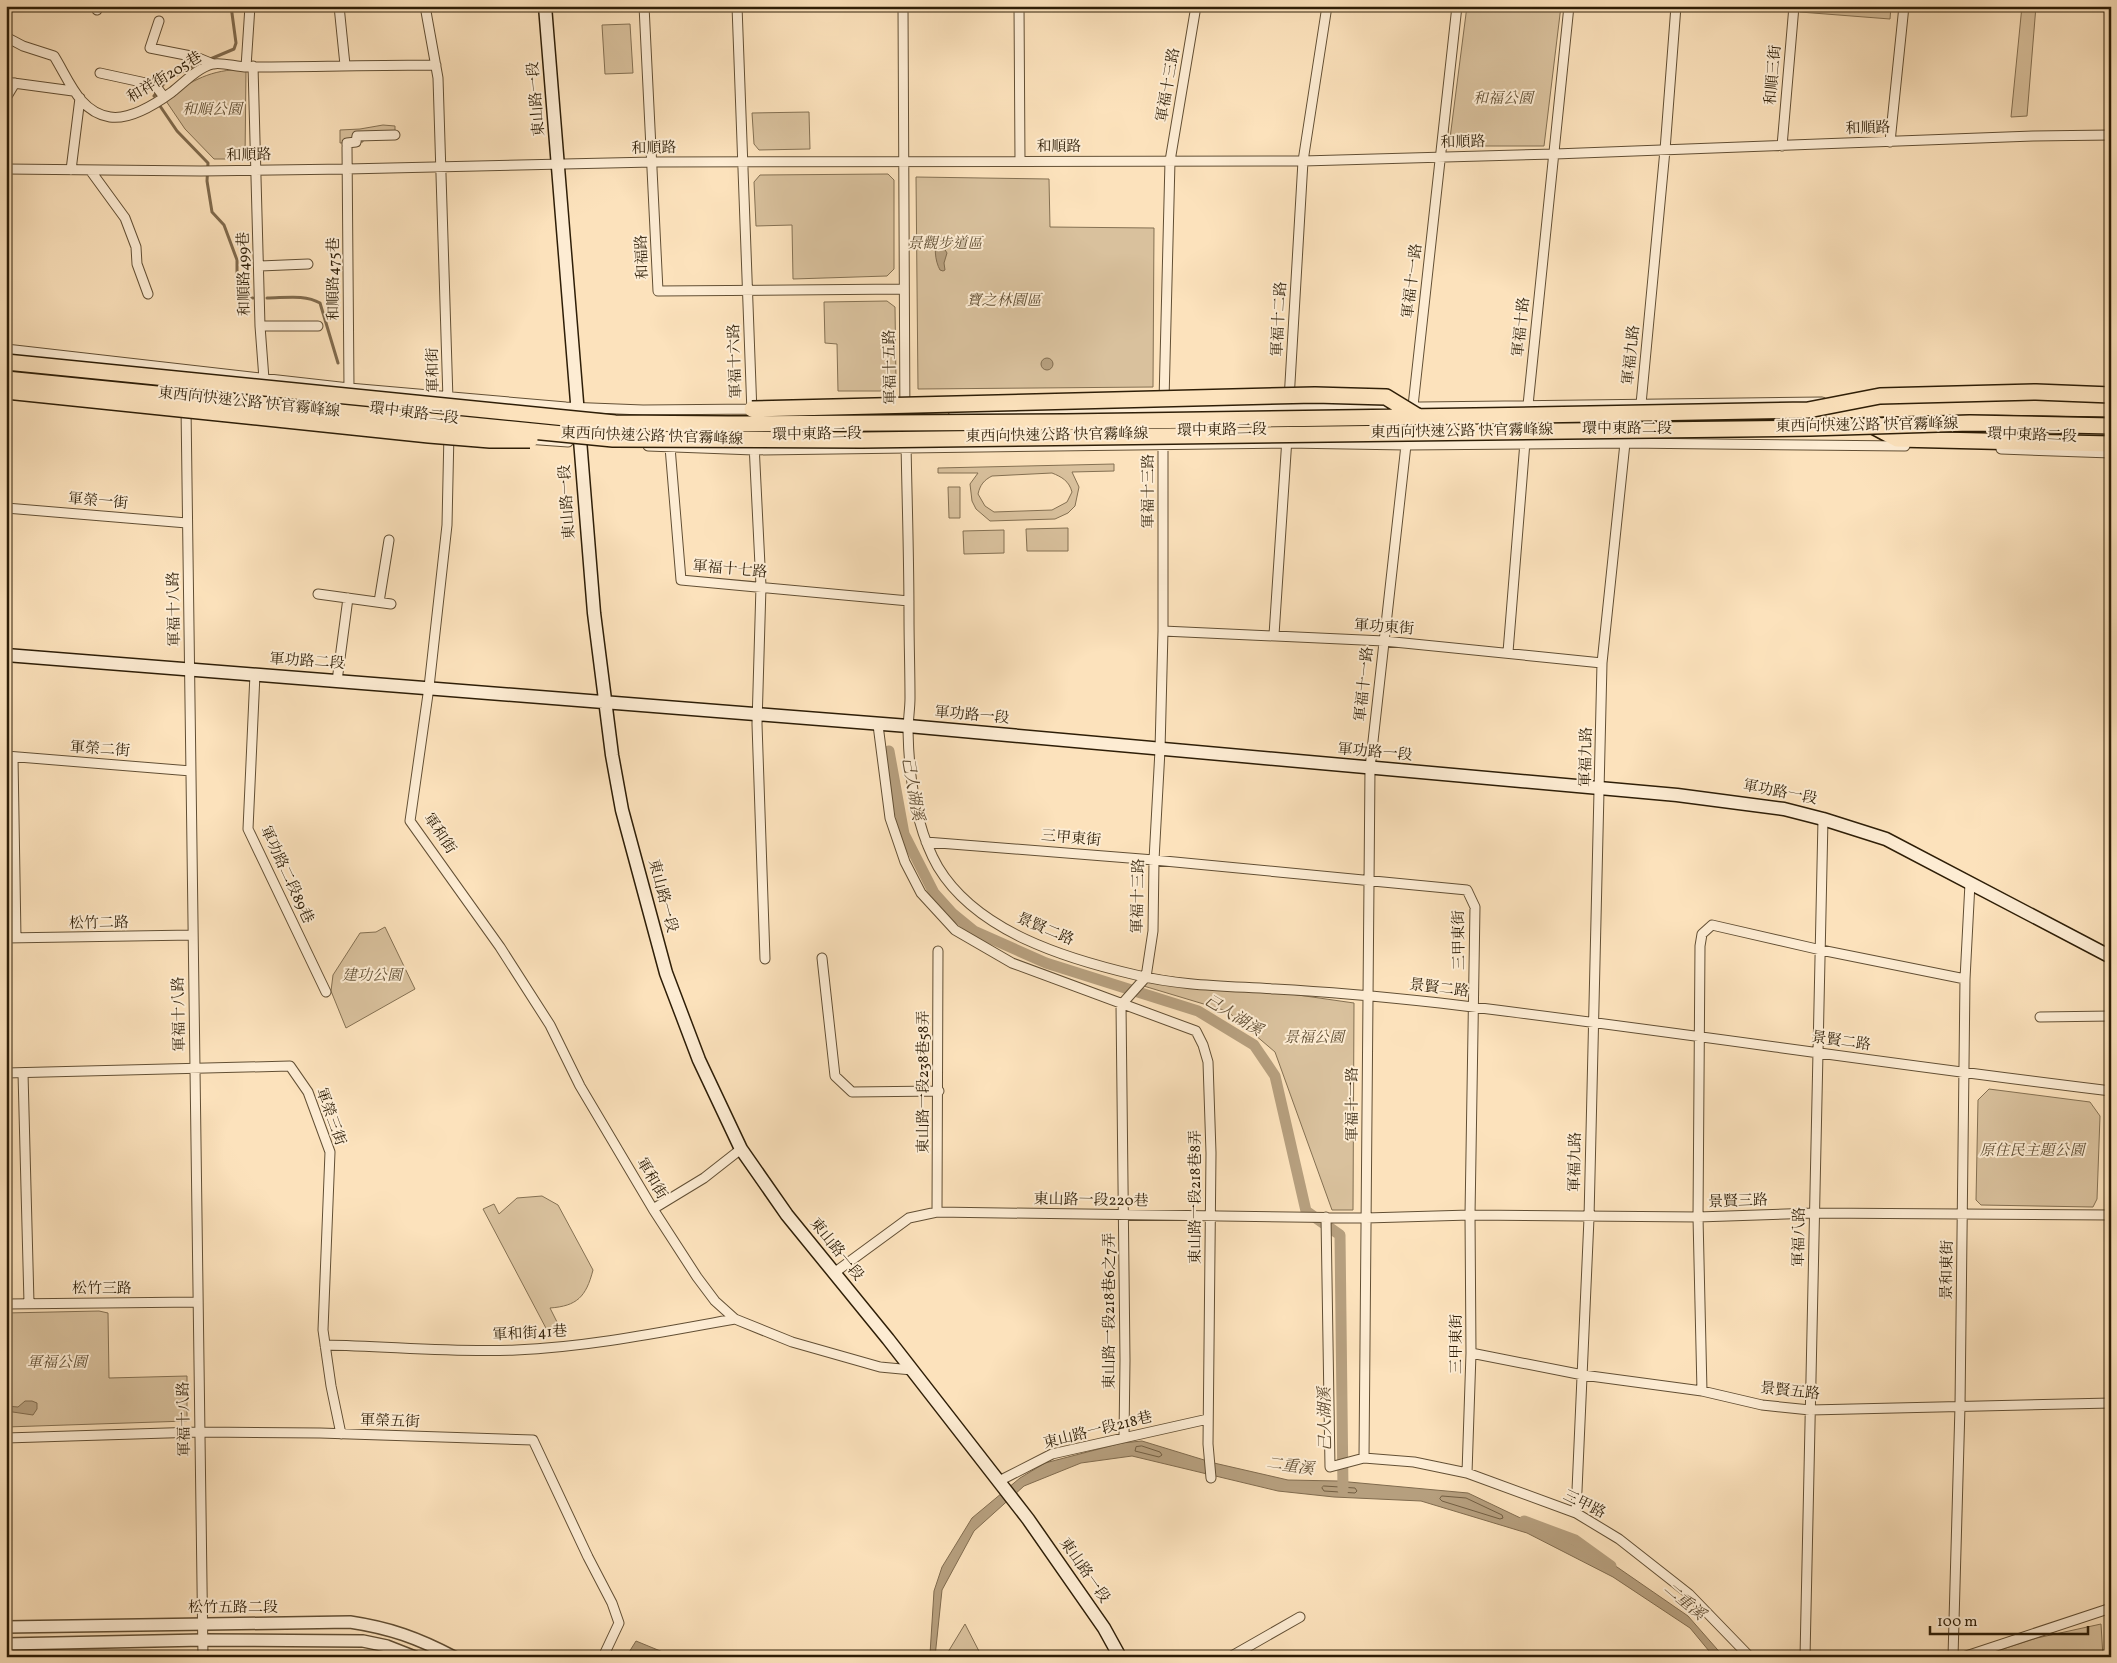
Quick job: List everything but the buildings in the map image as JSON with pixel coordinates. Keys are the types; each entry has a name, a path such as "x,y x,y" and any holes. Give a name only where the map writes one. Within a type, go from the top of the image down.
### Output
{"highway":[{"name":"東西向快速公路 快官霧峰線","path":"6,362 615,423 1065,422 1415,411 2111,409"},
{"name":"東西向快速公路 快官霧峰線","path":"6,379 585,440 862,440 1781,428 1970,423 2111,426"},
{"path":"6,391 490,440 585,440"},
{"path":"1808,410 1880,396 2036,392 2111,395"},
{"path":"752,409 1315,395 1386,397 1415,411"},
{"path":"1871,425 1897,439 2111,444"}],"main road":[{"name":"東山路一段","path":"545,6 578,407 585,440 594,613 604,702 622,810 666,973 699,1060 741,1150 787,1215 912,1370 1028,1520 1104,1628 1120,1657"},
{"name":"軍功路二段","path":"6,655 604,702"},
{"name":"軍功路一段","path":"604,702 908,726 1600,788 1735,801 1784,809 1886,839 2111,957"}],"street":[{"name":"和順路499巷","path":"250,6 250,67 260,266 260,326 264,379"},
{"path":"339,6 345,65"},
{"name":"軍和街","path":"425,6 436,65 442,167 449,432 447,525 429,687 410,821 500,948 550,1025 580,1086 653,1209 697,1277 715,1301 735,1320 792,1342 880,1367 912,1370"},
{"name":"和福路","path":"644,6 658,291 904,289"},
{"name":"軍福十六路","path":"737,6 760,586 758,715 765,959"},
{"name":"軍福十五路","path":"903,6 904,398 910,705 908,726"},
{"path":"1019,6 1020,161"},
{"name":"軍福十三路","path":"1146,978 1153,931 1154,860 1160,750 1163,631 1163,446 1170,161 1196,6"},
{"name":"軍福十二路","path":"1274,635 1303,161 1327,6"},
{"name":"軍福十一路","path":"1364,1458 1370,768 1406,445 1415,411 1457,6"},
{"name":"軍福十路","path":"1508,652 1524,443 1570,6"},
{"name":"軍福九路","path":"1576,1513 1589,1218 1602,663 1625,443 1641,404 1665,150 1676,6"},
{"name":"和順三街","path":"1782,146 1794,6"},
{"path":"1890,142 1904,6"},
{"path":"159,21 150,48 196,57 210,63"},
{"name":"和祥街205巷","path":"6,37 23,46 54,56 73,91 91,111 112,118 130,115 164,96 210,63 250,67"},
{"path":"250,67 436,65"},
{"path":"100,73 156,86 164,96"},
{"path":"6,98 11,83 73,91"},
{"path":"72,170 80,98"},
{"name":"和順路475巷","path":"349,388 347,142 356,142 357,136 395,135"},
{"name":"和順路","path":"6,169 201,171 653,162 1303,161 1555,154 2033,136 2111,135"},
{"path":"90,170 125,218 136,246 137,264 148,294"},
{"path":"260,266 308,264"},
{"path":"260,326 318,326"},
{"name":"環中東路二段","path":"6,349 349,388 578,407 643,410 752,409 796,414 1288,406 1415,411 1528,405 1980,400 2111,402"},
{"name":"軍福十八路","path":"186,370 203,1657"},
{"name":"環中東路二段","path":"6,384 449,432 670,447 754,450 1287,443 1406,445 1625,443 1848,444 2111,452"},
{"name":"環中東路二段","path":"752,409 796,401 904,398 994,400 1066,410"},
{"name":"軍福十七路","path":"670,447 681,580 909,601"},
{"name":"軍榮一街","path":"6,508 188,523"},
{"path":"379,602 389,540"},
{"path":"318,594 391,604"},
{"path":"337,681 348,598"},
{"name":"軍功東街","path":"1163,631 1384,641 1508,652 1602,663"},
{"name":"軍功路二段89巷","path":"255,674 248,829 326,992"},
{"name":"東山路一段218巷8弄","path":"878,724 890,818 905,862 921,893 955,930 1012,963 1196,1031 1204,1045 1208,1062 1211,1153 1208,1419 1211,1478"},
{"name":"景賢二路","path":"908,726 913,791 921,828 939,868 958,892 985,916 1000,926 1022,938 1073,957 1146,978 1209,985 1368,995 1474,1007 2111,1091"},
{"path":"10,757 16,938"},
{"name":"軍榮二街","path":"10,757 191,771"},
{"name":"軍福八路","path":"1805,1657 1823,819"},
{"name":"三甲東街","path":"926,842 1154,860 1467,890 1475,907 1470,1215 1471,1353 1467,1473"},
{"name":"景和東街","path":"1952,1657 1960,1406 1965,979 1970,883"},
{"path":"1702,1391 1698,1217 1700,946 1702,934 1712,925 1821,950 1965,979"},
{"name":"松竹二路","path":"6,938 193,935"},
{"name":"東山路一段238巷58弄","path":"938,951 938,1212"},
{"path":"822,958 835,1076 852,1092 939,1091"},
{"path":"1122,1004 1146,978"},
{"name":"東山路一段218巷6之7弄","path":"1122,1004 1124,1437"},
{"path":"2040,1017 2111,1016"},
{"name":"軍榮三街","path":"6,1073 290,1066 308,1092 330,1152 323,1330 341,1434"},
{"path":"22,1073 29,1303"},
{"path":"653,1209 704,1178 741,1150"},
{"name":"東山路一段220巷","path":"834,1273 909,1218 938,1212 1366,1218"},
{"name":"景賢三路","path":"1366,1218 1470,1215 1589,1218 1814,1214 2111,1215"},
{"name":"三甲路","path":"1326,1217 1330,1466 1364,1458 1414,1462 1467,1473 1576,1513 1619,1539 1689,1594 1750,1657"},
{"name":"松竹三路","path":"6,1304 198,1302"},
{"name":"軍和街41巷","path":"325,1345 447,1350 515,1350 622,1339 735,1320"},
{"name":"景賢五路","path":"1471,1353 1583,1375 1702,1391 1762,1405 1810,1410 2111,1403"},
{"name":"東山路一段218巷","path":"998,1481 1052,1454 1208,1419"},
{"name":"軍榮五街","path":"6,1438 199,1432 533,1440 588,1557 612,1603 619,1623 603,1657"},
{"path":"1963,1657 2111,1608"},
{"path":"1230,1657 1300,1617"},
{"name":"松竹五路二段","path":"6,1627 350,1622 384,1627 409,1635 454,1657"},
{"path":"6,1644 203,1640 362,1641 387,1646 415,1657"}],"green space":[{"name":"和福公園","path":"1467,6 1561,6 1544,146 1449,146"},
{"path":"1801,6 1891,6 1890,19 1800,12"},
{"path":"2022,6 2036,6 2027,116 2011,117"},
{"path":"630,24 633,73 605,74 602,25"},
{"name":"和順公園","path":"246,69 245,159 214,159 185,129 164,98 202,77 221,71"},
{"path":"809,112 810,149 759,150 754,144 752,113"},
{"path":"383,125 395,126 395,137 363,139 363,142 340,143 340,130"},
{"path":"888,174 894,180 894,269 887,276 793,279 792,225 756,226 754,182 760,175"},
{"name":"寶之林園區","path":"916,177 1049,179 1050,227 1154,228 1153,387 918,389"},
{"path":"887,301 895,307 896,384 889,391 838,391 837,344 825,343 824,302"},
{"path":"1114,464 1114,471 1072,472 1079,487 1075,506 1068,513 1055,519 990,521 976,509 972,501 970,484 978,473 938,473 938,468","holes":["1052,473 1067,482 1072,492 1067,502 1052,510 994,512 985,506 978,494 983,483 992,476"]},
{"path":"948,487 960,487 960,518 949,518"},
{"path":"1068,528 1068,551 1027,551 1026,529"},
{"path":"1004,530 1004,553 964,554 963,531"},
{"name":"建功公園","path":"385,927 415,989 346,1028 331,991 333,975 360,933 376,932"},
{"name":"景福公園","path":"1144,973 1354,1003 1353,1210 1332,1210 1275,1052 1227,1011 1137,984 1137,976"},
{"name":"原住民主題公園","path":"1989,1089 2090,1102 2100,1116 2097,1199 2093,1207 1981,1205 1976,1200 1978,1100"},
{"path":"542,1196 558,1205 593,1270 587,1287 579,1298 567,1305 550,1308 559,1326 548,1332 483,1209 494,1204 499,1214 517,1198"},
{"name":"軍福公園","path":"99,1311 108,1313 109,1378 187,1376 187,1421 6,1427 6,1313"},
{"path":"965,1624 982,1657 945,1657"},
{"path":"2101,1624 2103,1657 1978,1657 2037,1638"}],"water":[{"path":"939,236 948,237 950,240 944,248 947,253 944,263 945,270 943,271 940,270 936,258 935,248"},
{"path":"1047,358 1053,364 1047,370 1041,364"},
{"path":"25,1401 37,1403 37,1409 33,1415 6,1411 6,1406 18,1407"},
{"name":"二重溪","path":"1142,1441 1214,1463 1288,1480 1338,1481 1468,1493 1617,1567 1688,1616 1724,1657 1714,1657 1690,1628 1613,1577 1527,1533 1421,1501 1334,1497 1278,1491 1132,1456 1081,1463 1024,1486 974,1531 942,1590 935,1657 928,1657 930,1654 934,1591 942,1567 972,1518 1020,1478 1045,1463 1122,1443"},
{"path":"636,1641 675,1657 645,1657 640,1655 638,1657 626,1657"}],"waterway":[{"name":"己人湖溪","path":"208,60 234,49 236,43 231,6"},
{"name":"己人湖溪","path":"154,96 166,81 202,61"},
{"name":"己人湖溪","path":"160,106 177,131 208,163 207,181 212,212 224,225 237,260 237,285 247,298 253,298"},
{"name":"己人湖溪","path":"267,298 301,297 320,303 338,363"},
{"name":"己人湖溪","path":"889,751 904,834 934,893 952,913 974,931 1046,963 1198,1011 1254,1045 1275,1076 1306,1211 1340,1235 1343,1490"},
{"name":"二重溪","path":"1524,1521 1575,1540 1611,1566"}],"park label":[{"name":"景觀步道區","path":"945,244"}]}
